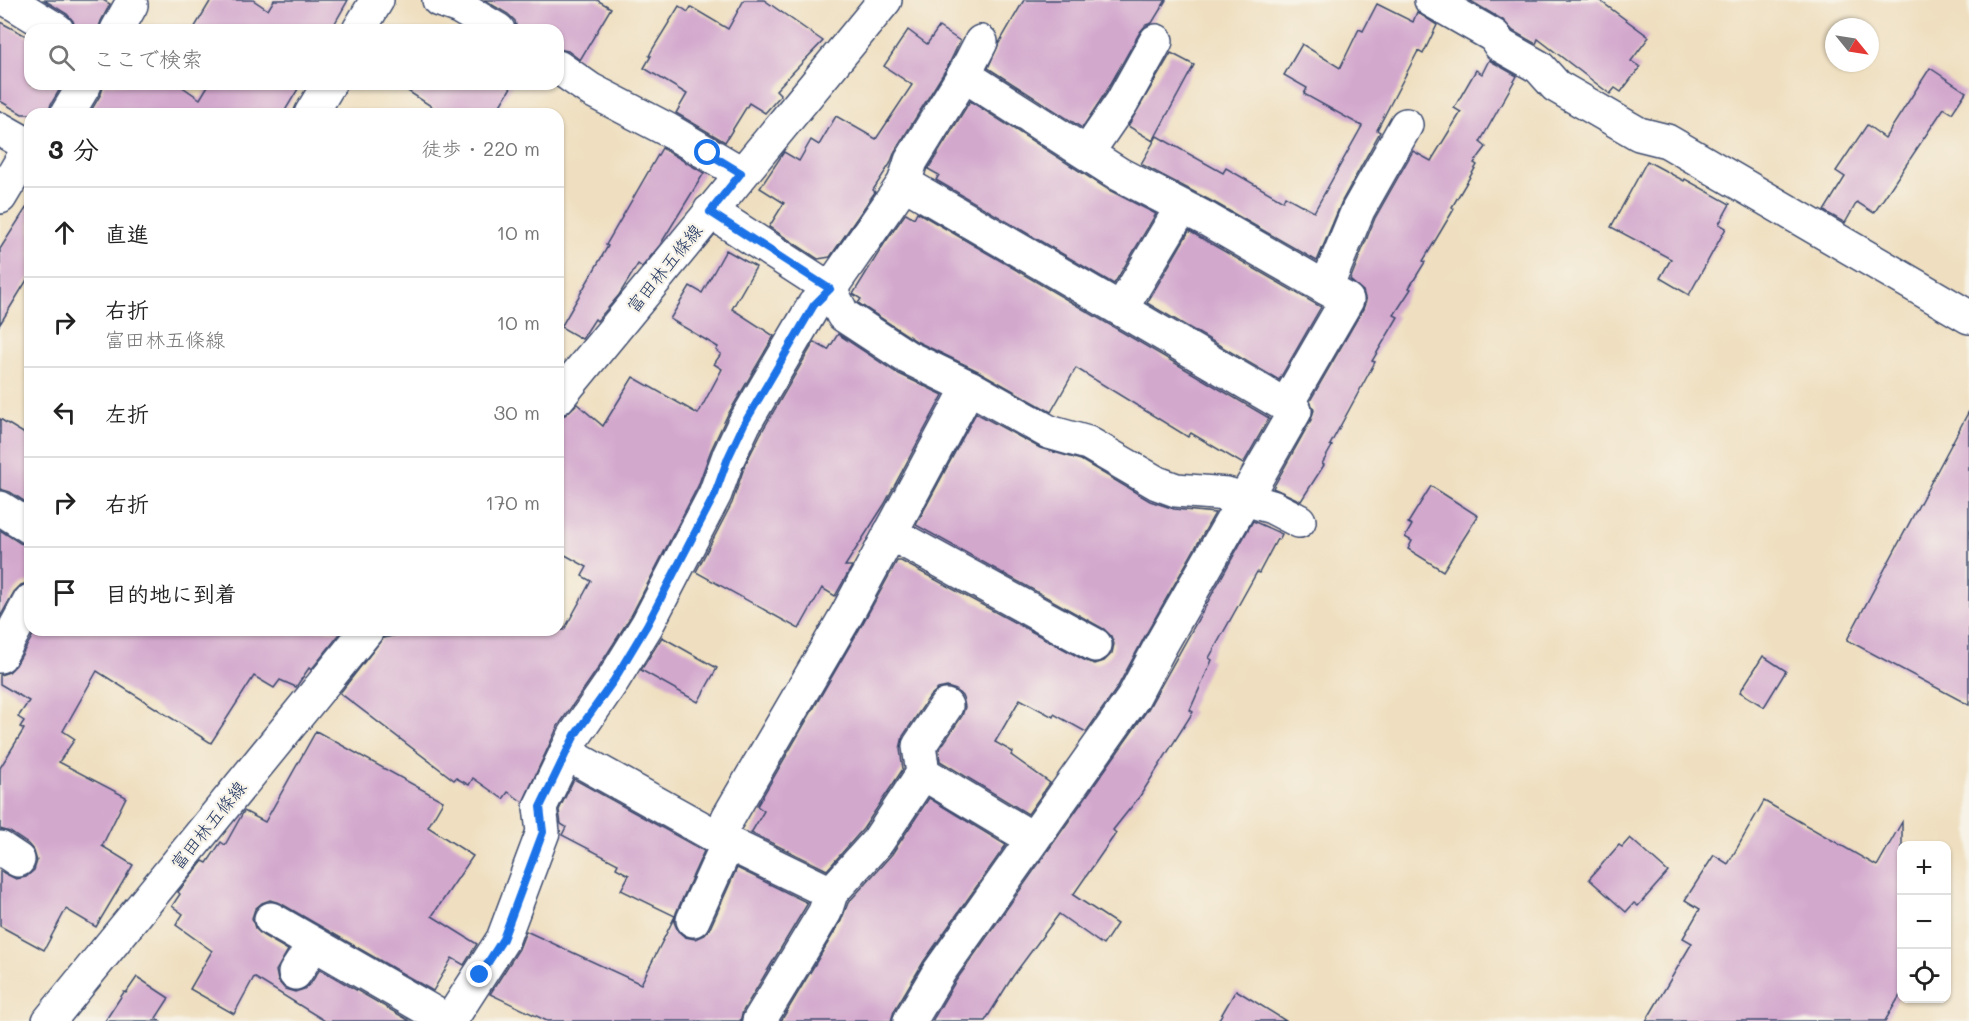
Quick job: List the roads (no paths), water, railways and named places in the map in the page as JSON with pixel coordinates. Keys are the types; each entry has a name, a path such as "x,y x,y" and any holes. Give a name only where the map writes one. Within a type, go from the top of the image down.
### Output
{"street":[{"path":"8,0 47,24"},
{"path":"363,24 377,0"},
{"path":"439,0 459,7 488,24"},
{"name":"富田林五條線","path":"564,391 885,0"},
{"path":"1431,0 1494,36 1500,45 1539,67 1556,86 1639,134 1667,141 1969,316"},
{"path":"1087,153 1122,102 1156,41"},
{"path":"271,919 449,1021 503,939 543,832 540,807 566,753 575,735 614,680 647,625 715,494 744,424 814,305 830,289 904,183 910,161 964,75 981,42"},
{"path":"564,71 591,90 668,130 741,173"},
{"path":"964,75 1119,174 1208,220 1347,300 1286,405"},
{"path":"71,108 81,90"},
{"path":"314,108 325,90"},
{"path":"1326,288 1358,210 1406,125"},
{"path":"0,129 24,143"},
{"path":"0,197 24,156"},
{"path":"904,183 1295,411 1133,698 939,972 910,1021"},
{"path":"1121,309 1182,207"},
{"path":"710,212 830,289 843,315 907,357 969,387 1049,432 1088,444 1156,483 1176,490 1227,494 1272,507 1299,521"},
{"path":"693,920 728,831 969,387"},
{"path":"0,508 24,523"},
{"path":"890,533 1095,645"},
{"path":"0,656 24,612"},
{"name":"富田林五條線","path":"49,1021 362,636"},
{"path":"759,1021 825,912 831,893 878,841 923,773 919,746 946,706"},
{"path":"566,753 728,831 831,893"},
{"path":"923,773 1033,839"},
{"path":"296,973 314,944"}]}
